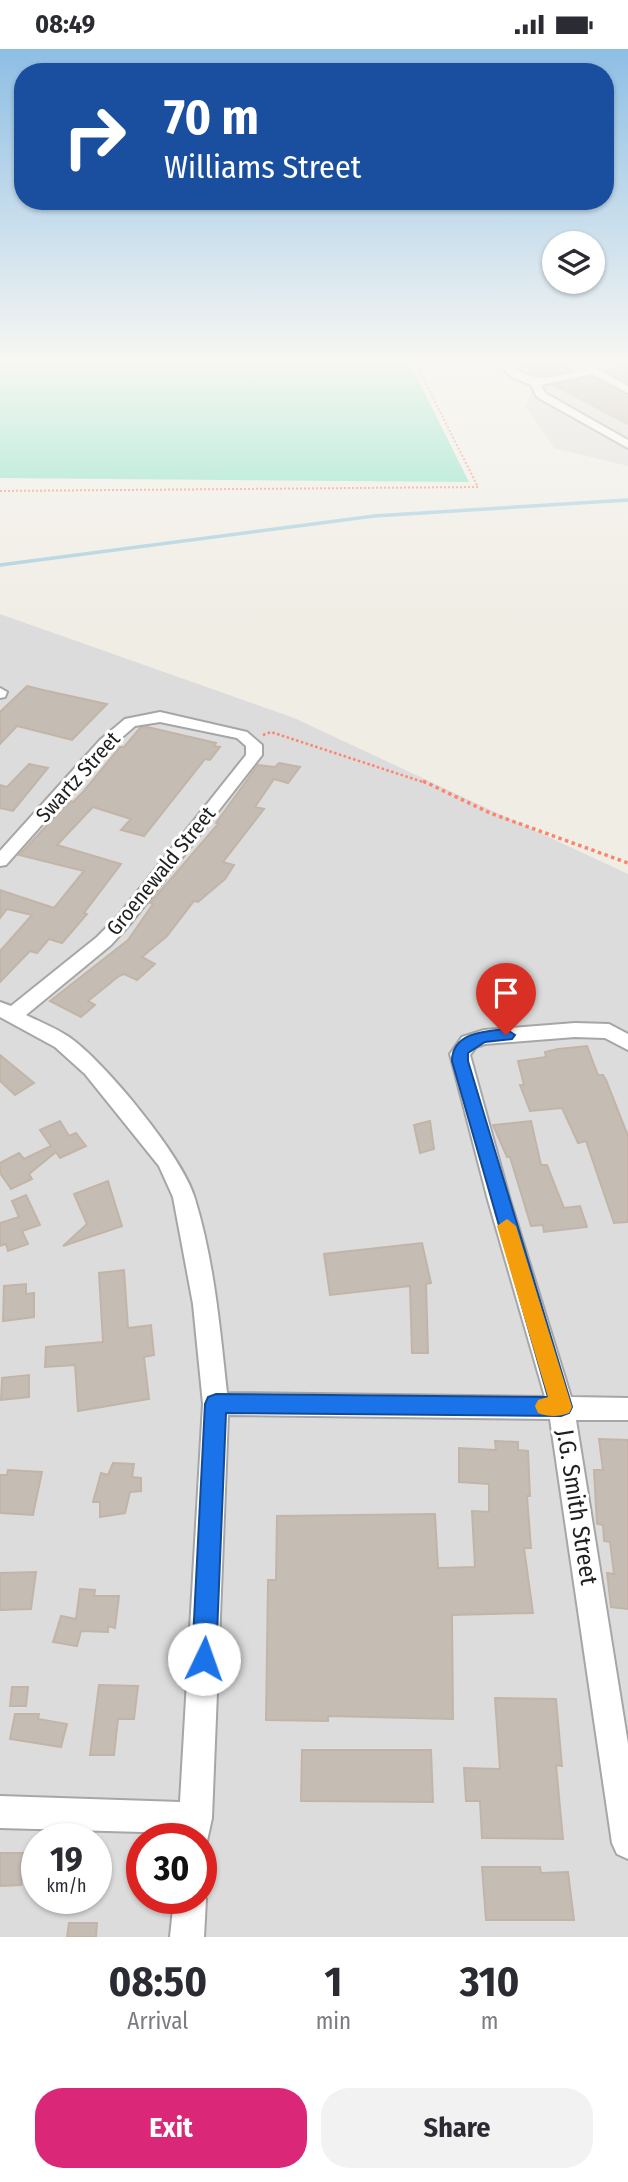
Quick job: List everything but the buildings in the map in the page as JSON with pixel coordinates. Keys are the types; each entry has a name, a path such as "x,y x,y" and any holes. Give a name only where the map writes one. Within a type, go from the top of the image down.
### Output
{"street":[{"name":"Swartz Street","path":"0,861 106,743 130,722 160,717 230,732 250,740"},
{"name":"Groenewald Street","path":"6,1012 104,941 124,920 254,755 256,750 250,740"},
{"path":"6,1012 62,1042 92,1069 168,1162 184,1197 205,1304 216,1404 195,1823"},
{"name":"J.G. Smith Street","path":"628,1043 609,1031 575,1030 484,1037 469,1042 460,1054 499,1200 561,1407 628,1843"},
{"path":"216,1404 628,1409"},
{"path":"0,1812 126,1823"},
{"path":"187,1937 189,1914"}],"path":[{"path":"0,491 478,487 460,452"},
{"path":"250,740 271,732 410,775 491,813 628,863"}],"shaded area":[{"path":"571,452 628,452 628,466"},
{"path":"0,614 294,718 628,874 628,1937 0,1937"}],"green space":[{"path":"0,452 454,452 469,482 0,478"}],"waterway":[{"path":"0,565 374,516 628,500"}],"slow traffic":[{"path":"507,1226 561,1407 545,1406"}],"route":[{"path":"204,1659 216,1404 561,1407 460,1061 460,1052 469,1042 484,1037 506,1035"}]}
